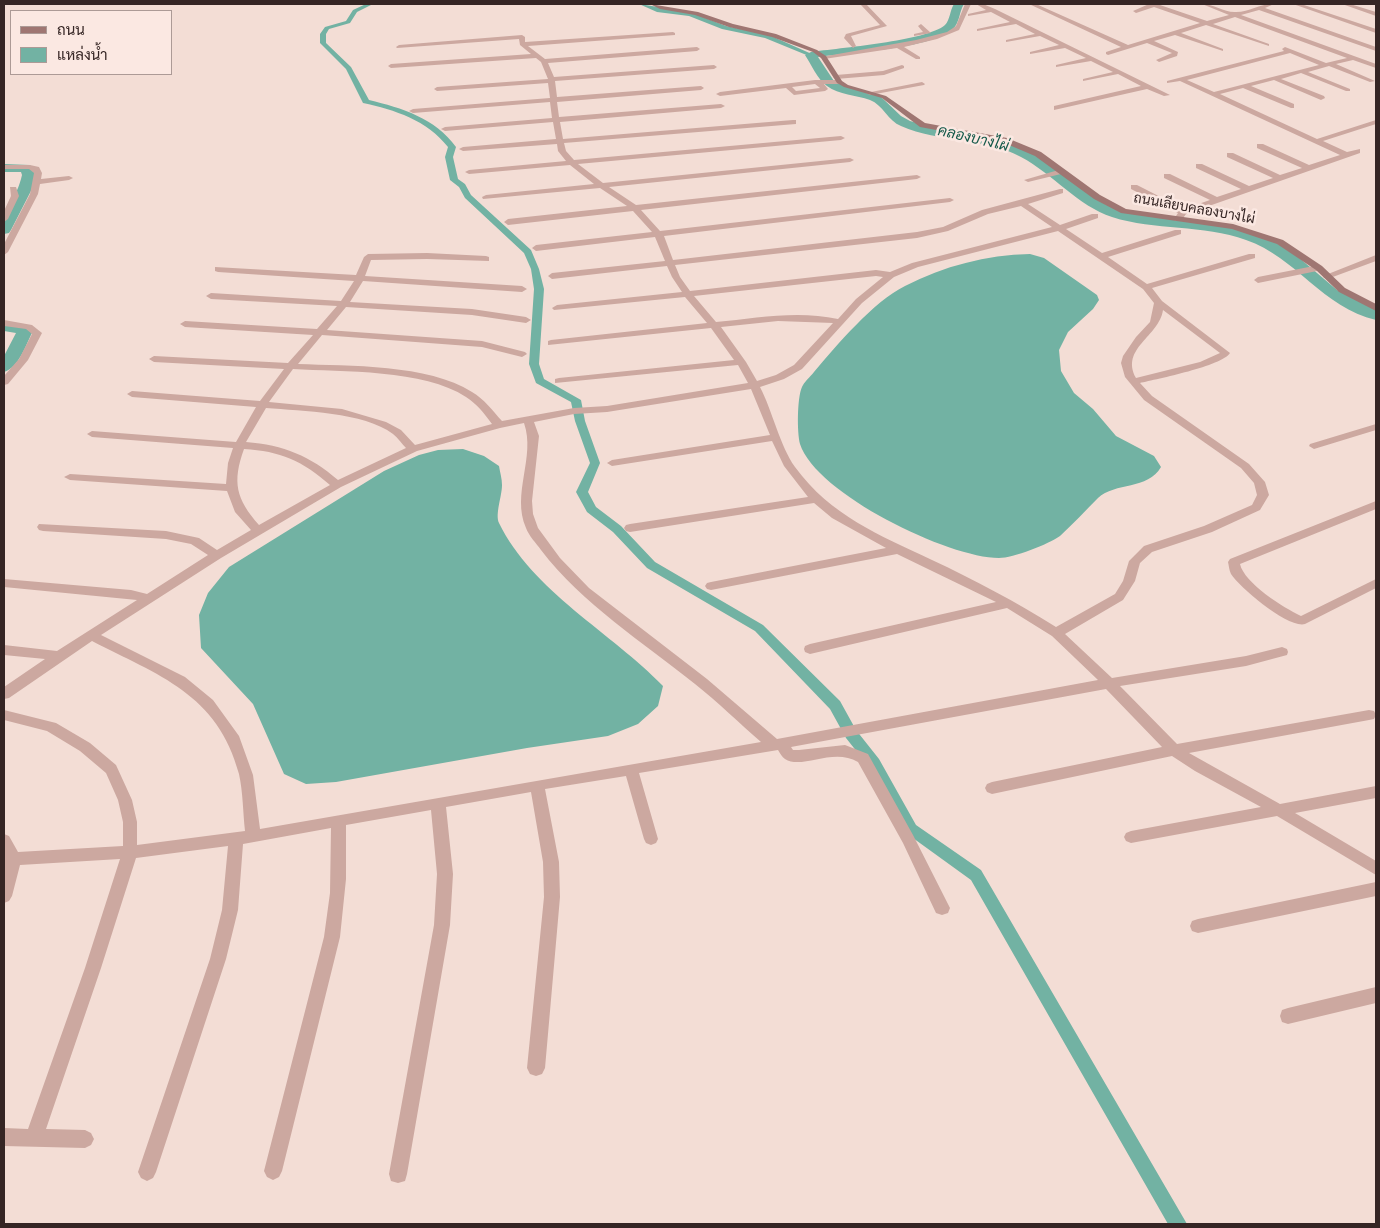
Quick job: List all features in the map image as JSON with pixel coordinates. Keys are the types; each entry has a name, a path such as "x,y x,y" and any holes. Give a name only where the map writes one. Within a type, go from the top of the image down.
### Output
{"street":[{"path":"652,4 662,8 696,13 731,26 774,35 819,54 898,46 950,33 957,29 968,4"},
{"path":"853,46 847,38 848,35 884,26 862,4"},
{"path":"980,4 1166,95"},
{"path":"1032,4 1127,47"},
{"path":"1136,11 1153,4 1267,46"},
{"path":"1205,4 1376,66"},
{"path":"1248,4 1376,48"},
{"path":"1108,53 1271,4"},
{"path":"1296,4 1376,31"},
{"path":"1345,4 1376,14"},
{"path":"970,14 993,10"},
{"path":"980,30 1018,22"},
{"path":"819,54 928,33 921,26"},
{"path":"1368,34 1376,31"},
{"path":"1175,32 1222,50"},
{"path":"522,44 673,34"},
{"path":"1008,41 1042,34"},
{"path":"399,47 522,37 522,44"},
{"path":"1330,49 1360,37"},
{"path":"1148,41 1175,52 1175,55 1159,60"},
{"path":"522,44 540,58 551,80 562,151 572,163 636,209 659,235 676,277 725,338 741,362 762,401 790,466 816,499 836,515 898,550 927,562 1009,603 1056,634 1109,683 1174,750 1376,869"},
{"path":"898,46 918,58"},
{"path":"1032,53 1066,46"},
{"path":"1280,47 1372,81"},
{"path":"391,66 697,49"},
{"path":"1169,82 1292,51"},
{"path":"819,54 830,81"},
{"path":"1213,94 1353,58"},
{"path":"1058,66 1093,59"},
{"path":"437,90 714,67"},
{"path":"720,94 786,86 794,93 823,90 830,81 884,73 902,67"},
{"path":"1301,71 1348,90"},
{"path":"1085,80 1120,72"},
{"path":"1274,78 1321,98"},
{"path":"1182,80 1347,155"},
{"name":"ถนนเลียบคลองบางไผ่","path":"830,81 894,102 924,125 1004,140 1038,154 1111,206 1139,214 1180,215 1260,234 1280,242 1299,253 1342,290 1374,305"},
{"path":"870,93 922,84"},
{"path":"1057,108 1149,86"},
{"path":"1244,86 1291,106"},
{"path":"413,111 701,88"},
{"path":"445,129 721,106"},
{"path":"463,149 793,122"},
{"path":"1317,141 1376,122"},
{"path":"469,172 840,138"},
{"path":"1260,146 1309,168"},
{"path":"1134,187 1180,215 1216,200 1357,151"},
{"path":"1230,155 1279,178"},
{"path":"486,197 850,160"},
{"path":"1199,166 1248,189"},
{"path":"4,167 36,169 38,173 34,194 8,234 4,252"},
{"path":"1028,180 1061,172"},
{"path":"1167,176 1216,200"},
{"path":"37,182 69,178"},
{"path":"508,222 917,178"},
{"path":"4,219 15,196 13,189"},
{"path":"552,276 917,235 945,229 985,212 1060,191"},
{"path":"993,198 1006,207"},
{"path":"536,248 950,200"},
{"path":"1022,203 1146,287 1159,303 1225,353 1203,364 1133,382"},
{"path":"4,694 59,656 217,555 337,485 413,449 498,425 574,410 607,408 754,385 780,377 798,367 859,301 891,276 915,264 1060,228 1095,216"},
{"path":"1102,256 1178,232"},
{"path":"258,531 242,512 231,488 233,463 240,444 263,404 290,367 344,304 360,278 368,257 426,256 486,259"},
{"path":"1146,287 1252,256"},
{"path":"1327,276 1376,258"},
{"path":"1258,280 1317,268"},
{"path":"218,269 522,289"},
{"path":"557,308 876,273 891,276"},
{"path":"211,296 472,312 526,320"},
{"path":"1056,634 1119,597 1129,581 1136,562 1148,549 1208,528 1256,507 1263,495 1260,482 1245,466 1148,398 1133,382 1126,367 1125,357 1130,348 1154,324 1159,303"},
{"path":"551,343 778,318 819,319 840,322"},
{"path":"4,323 29,327 37,333 23,360 4,382"},
{"path":"185,324 444,340 482,344 522,354"},
{"path":"154,359 382,371 436,381 452,385 478,400 498,425"},
{"path":"559,381 741,362"},
{"path":"132,394 330,410 357,415 397,432 413,449"},
{"path":"528,420 534,436 526,501 527,514 532,529 556,561 585,592 702,682 789,755 845,750 856,753 862,758 908,839 942,908"},
{"path":"1314,446 1376,426"},
{"path":"92,434 265,447 304,460 315,466 337,485"},
{"path":"612,463 776,437"},
{"path":"70,477 231,488"},
{"path":"630,528 816,499"},
{"path":"1376,505 1234,562 1236,571 1254,588 1290,617 1301,621 1376,583"},
{"path":"43,526 174,537 194,541 217,555"},
{"path":"711,586 898,550"},
{"path":"4,584 131,594 149,599"},
{"path":"810,649 1009,603"},
{"path":"92,636 180,680 208,704 232,736 246,775 245,838 218,959 147,1172"},
{"path":"4,650 59,656"},
{"path":"9,858 130,852 245,838 537,785 778,745 1282,652"},
{"path":"4,715 51,728 85,747 111,769 125,800 130,822 130,852 94,968 34,1138"},
{"path":"992,788 1174,750 1369,716"},
{"path":"630,769 651,839"},
{"path":"536,1068 552,897 550,862 537,785"},
{"path":"1131,837 1376,792"},
{"path":"398,1174 442,925 445,874 438,803"},
{"path":"273,1171 338,908 340,867 338,820"},
{"path":"4,840 9,858 4,896"},
{"path":"1198,926 1376,889"},
{"path":"1288,1016 1376,994"},
{"path":"4,1137 85,1139"}],"water":[{"path":"1030,254 1044,258 1097,295 1099,300 1093,309 1068,332 1059,350 1061,371 1074,393 1093,409 1116,436 1154,456 1161,467 1155,474 1140,483 1105,493 1060,536 1048,543 1005,557 977,555 918,535 887,520 857,502 831,483 811,463 800,444 798,407 800,392 804,383 856,325 893,293 920,279 950,267 981,259"},
{"path":"463,449 484,456 499,466 502,485 498,519 513,547 531,570 552,590 663,686 658,706 638,724 608,736 527,748 336,782 306,784 284,774 253,704 201,648 199,615 208,593 229,567 384,471 419,455 438,450"}],"waterway":[{"path":"370,4 355,11 348,22 327,28 323,34 323,43 349,68 366,101 414,116 436,129 445,138 452,147 449,157 454,180 462,186 468,196 528,252 535,269 539,289 534,364 540,381 576,400 580,421 595,463 582,492 591,509 617,529 651,565 759,628 835,705 851,734 874,763 911,829 976,875 1178,1224"},
{"path":"642,4 657,10 690,14 724,28 767,36 811,55"},
{"name":"คลองบางไผ่","path":"959,4 951,25 938,33 904,42 811,55 830,83 849,91 875,98 897,119 906,124 939,133 980,139 1012,148 1027,155 1100,207 1117,214 1214,227 1233,231 1269,244 1285,253 1337,297 1376,315"},
{"path":"4,168 25,168 29,175 27,185 4,230"},
{"path":"4,326 25,331 10,360 4,367"}]}
